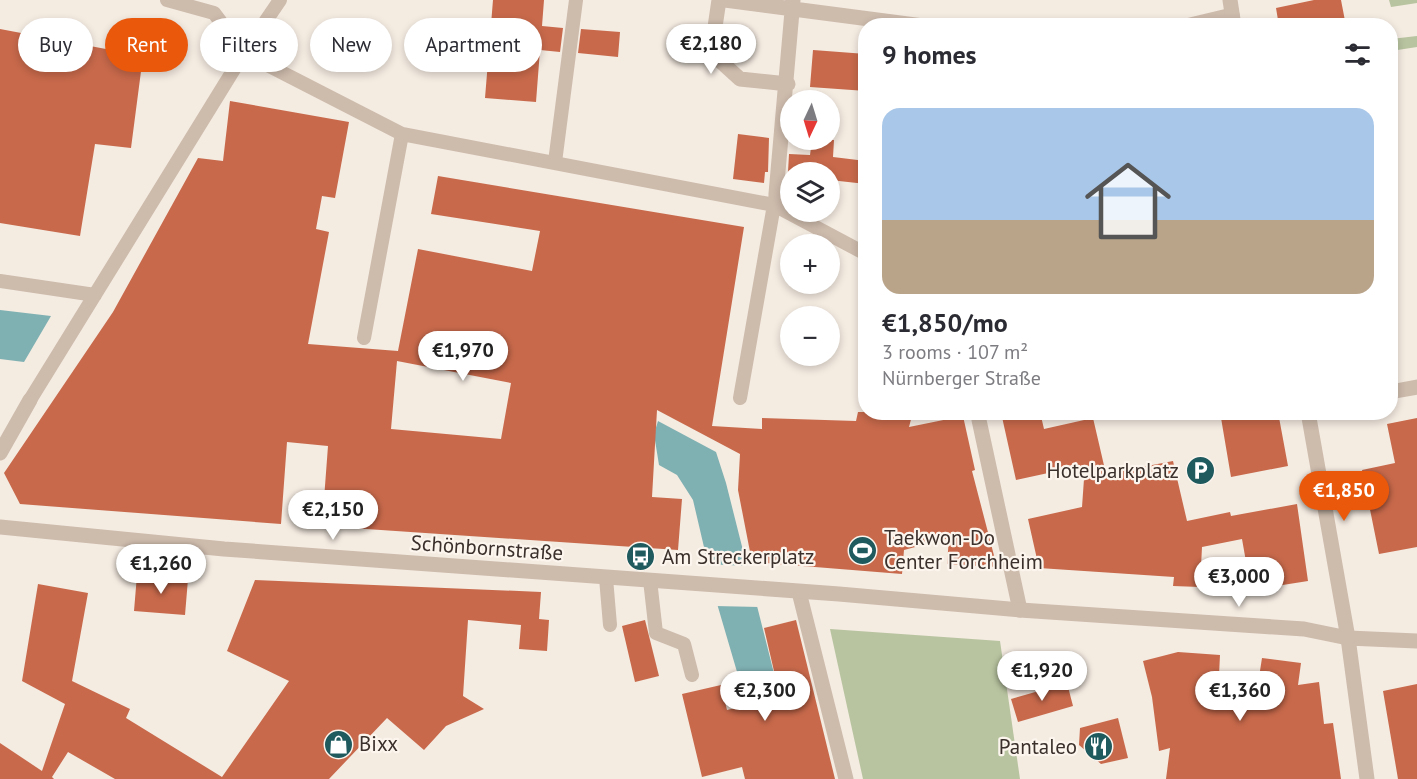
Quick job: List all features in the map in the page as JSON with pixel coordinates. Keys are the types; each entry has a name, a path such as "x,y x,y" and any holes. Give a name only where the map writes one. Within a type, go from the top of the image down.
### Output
{"street":[{"path":"719,0 715,27 718,59 740,79 788,84"},
{"path":"725,0 793,5 873,18"},
{"path":"775,200 788,84 793,5"},
{"path":"1217,18 1232,14"},
{"path":"1398,391 1417,387"},
{"path":"0,453 30,400"},
{"path":"979,420 1020,610"},
{"path":"1309,420 1348,638 1367,779"},
{"name":"Schönbornstraße","path":"0,527 224,549 799,592"},
{"path":"846,779 799,592 1020,610 1304,629 1348,638 1417,641"}],"lane":[{"path":"166,0 214,13 218,18"},
{"path":"268,18 280,0"},
{"path":"555,162 576,0"},
{"path":"30,400 232,72"},
{"path":"281,72 402,134 775,200 858,249"},
{"path":"364,338 402,134"},
{"path":"740,398 775,200"},
{"path":"0,281 95,295"},
{"path":"606,578 610,625"},
{"path":"650,580 656,633 684,644 692,675"}],"green space":[{"path":"1389,0 1417,0 1417,3 1391,7"},
{"path":"1417,36 1417,47 1398,50 1398,38"},
{"path":"830,629 1000,641 1020,779 863,779"}],"water":[{"path":"0,310 51,316 24,362 0,359"},
{"path":"658,421 716,452 726,483 789,733 757,740 718,607 693,500 677,475 659,465 654,434"}],"pier":[{"path":"704,564 750,566 759,607 715,606"}],"building":[{"path":"493,0 544,0 542,26 542,18 492,18"},
{"path":"1314,0 1341,0 1344,18 1278,18 1276,8"},
{"path":"542,26 563,28 560,52 542,50"},
{"path":"0,29 18,32 18,72 93,72 93,47 105,49 105,72 141,72 131,148 95,144 80,236 0,223"},
{"path":"581,29 620,32 618,57 578,53"},
{"path":"813,50 858,53 858,90 810,87"},
{"path":"487,72 538,72 536,102 485,98"},
{"path":"230,101 349,122 335,198 322,196 316,229 329,232 308,344 398,351 418,249 532,271 540,231 431,214 438,176 744,227 712,426 762,429 762,418 856,421 858,412 858,420 911,420 909,427 943,420 964,420 975,470 972,471 997,567 947,564 949,538 904,550 902,574 752,562 738,490 740,454 657,410 652,497 682,499 678,550 322,526 328,446 287,442 281,524 20,504 4,473 113,312 198,158 223,161","holes":["397,361 511,383 501,439 391,429"]},
{"path":"738,134 769,138 768,172 765,172 764,183 733,179"},
{"path":"811,150 833,150 833,157 858,160 858,183 840,181 840,162 789,162 789,154 810,155"},
{"path":"1417,418 1417,547 1379,554 1362,470 1395,463 1387,424"},
{"path":"1003,420 1042,420 1044,429 1093,420 1106,474 1173,461 1187,521 1230,512 1231,516 1297,504 1308,581 1251,590 1242,539 1202,547 1200,587 1173,586 1174,577 1039,568 1028,519 1082,507 1085,465 1016,480"},
{"path":"1221,420 1279,420 1288,466 1231,477"},
{"path":"137,575 188,579 185,615 134,611"},
{"path":"255,580 541,592 539,619 549,620 547,651 519,649 521,625 468,620 463,696 484,709 446,726 424,750 387,718 329,779 115,779 68,752 52,777 54,779 0,779 0,743 42,771 65,704 22,681 38,584 88,593 72,681 130,709 126,718 222,777 289,681 227,651"},
{"path":"645,620 659,676 635,682 622,626"},
{"path":"796,620 835,779 745,779 742,767 702,777 682,694 721,685 727,710 780,697 764,628"},
{"path":"1178,652 1220,655 1218,695 1257,690 1262,658 1301,663 1298,685 1319,682 1324,724 1333,723 1341,779 1166,779 1170,748 1159,751 1152,697 1143,661"},
{"path":"1067,683 1073,706 1018,722 1011,699"},
{"path":"1417,684 1417,779 1398,779 1383,691"},
{"path":"1118,718 1128,758 1101,764 1079,745 1080,728"}],"place":[{"name":"Hotelparkplatz","path":"1200,471"},
{"name":"Taekwon-Do Center Forchheim","path":"863,550"},
{"name":"Am Streckerplatz","path":"641,557"},
{"name":"Bixx","path":"338,744"},
{"name":"Pantaleo","path":"1098,747"}]}
